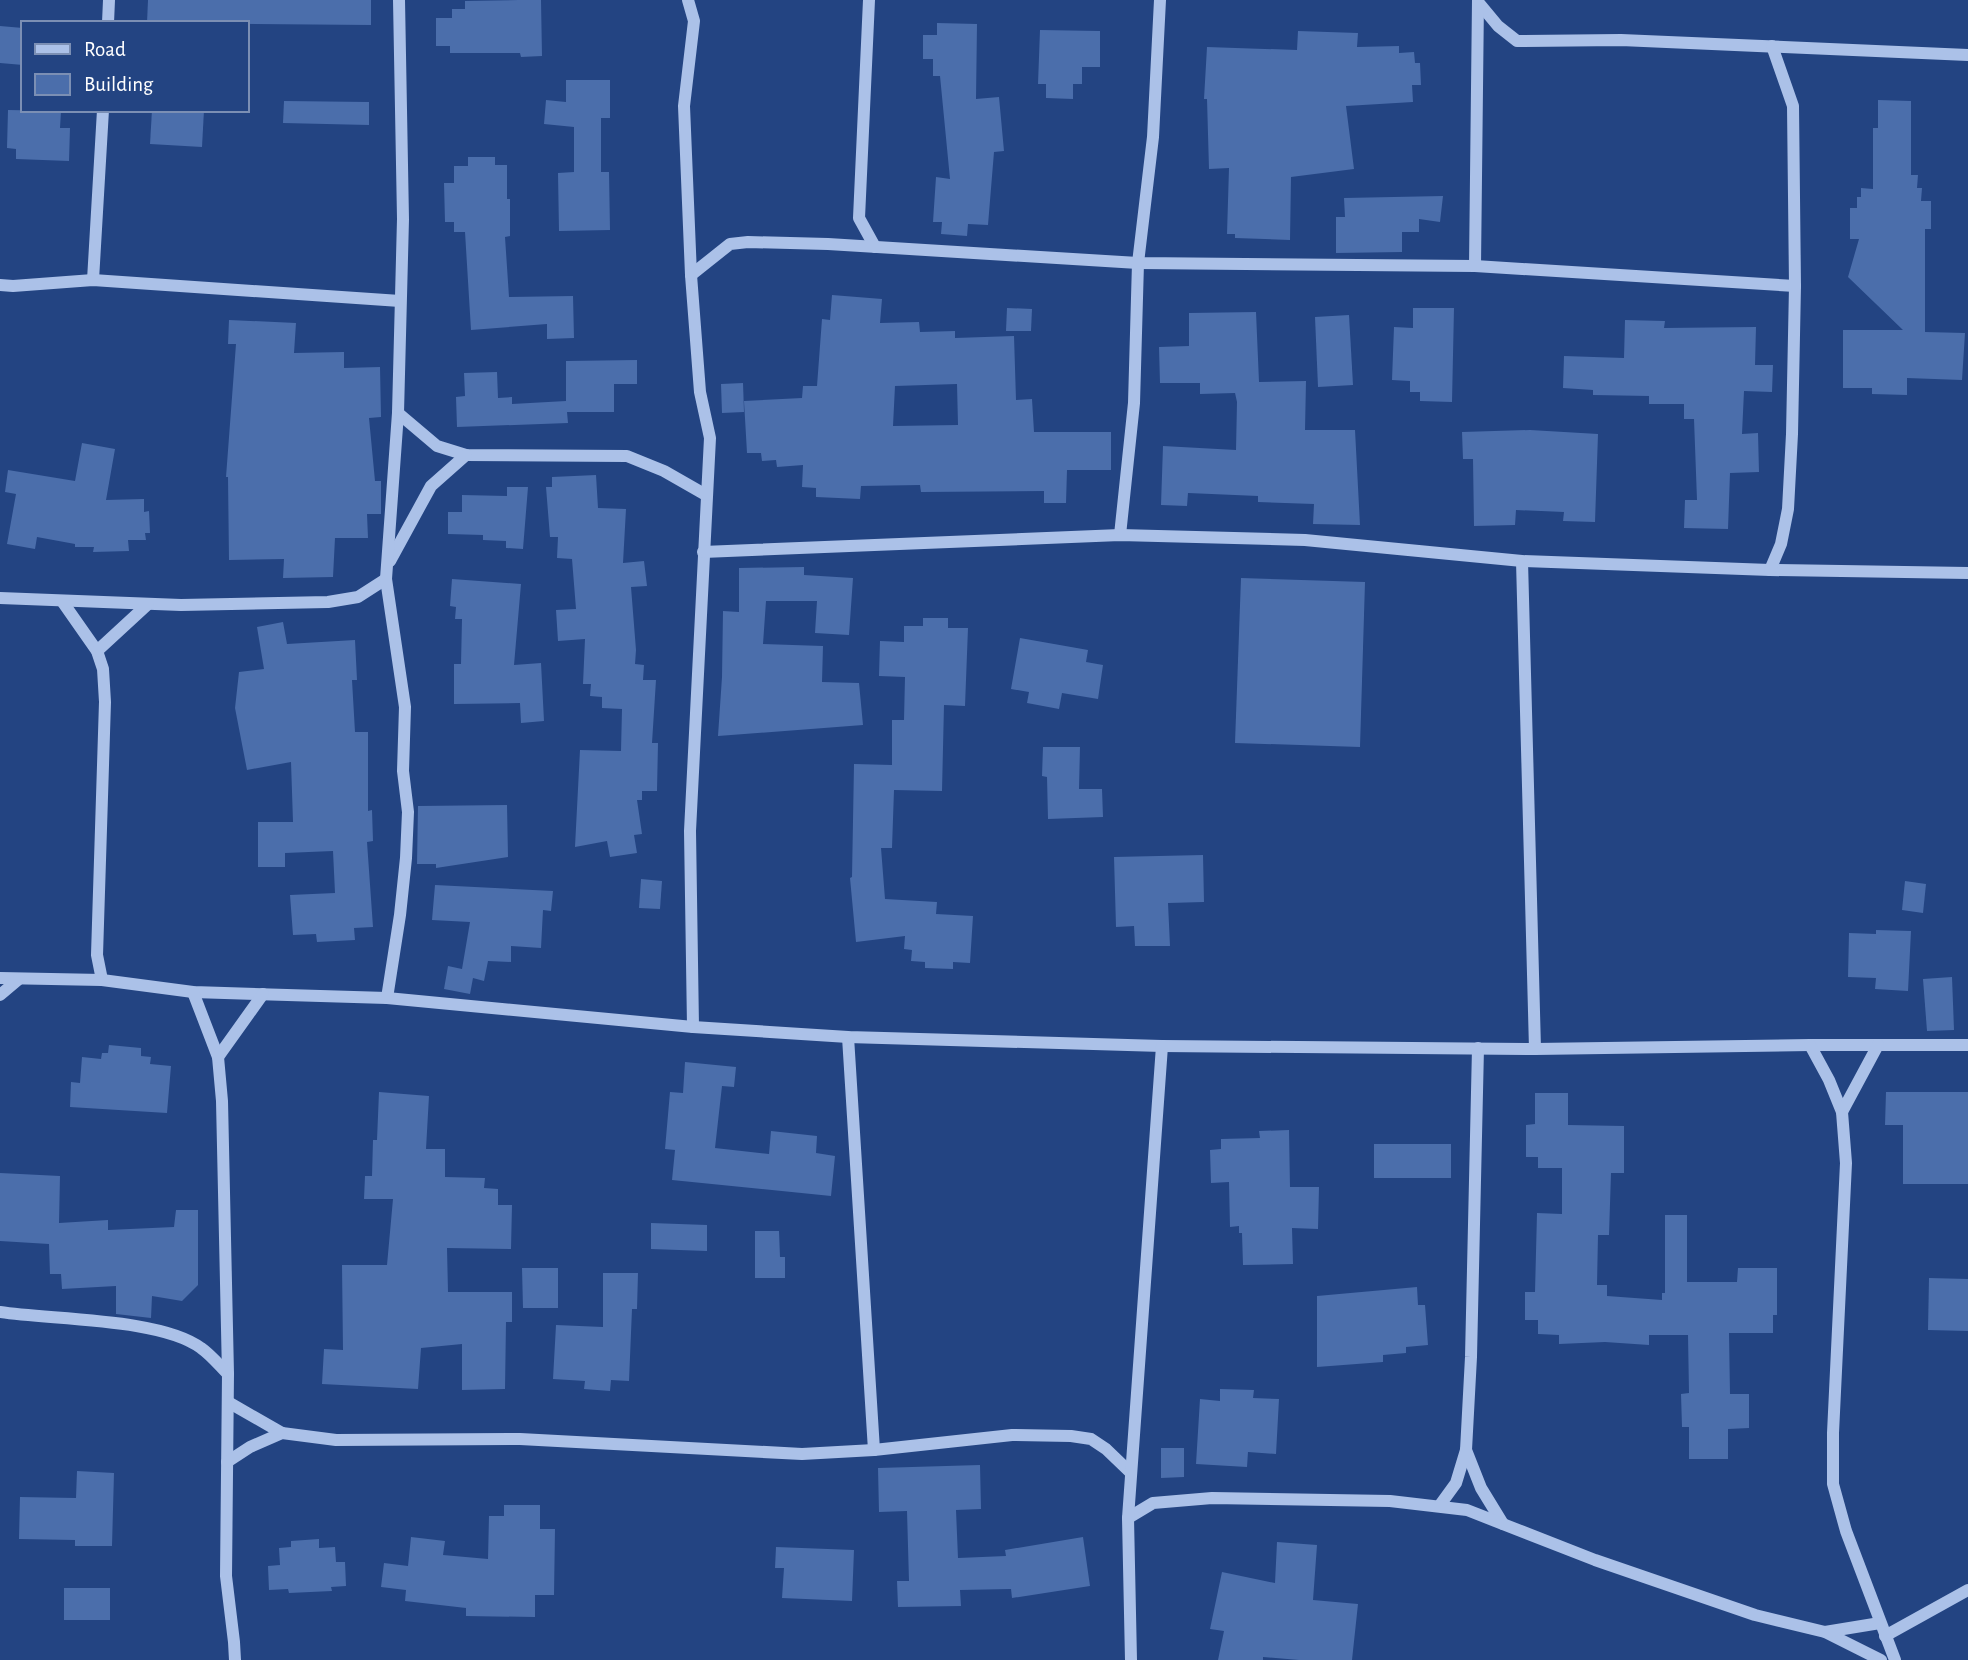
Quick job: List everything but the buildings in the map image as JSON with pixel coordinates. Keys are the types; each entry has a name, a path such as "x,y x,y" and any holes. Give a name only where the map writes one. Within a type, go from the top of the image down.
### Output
{"street":[{"path":"108,21 109,0"},
{"path":"387,998 403,892 408,812 404,771 405,707 386,579 398,414 403,219 399,0"},
{"path":"688,0 694,21 684,106 691,275 700,392 710,438 690,831 693,1027"},
{"path":"869,0 859,218 874,247"},
{"path":"1120,536 1134,403 1138,263 1153,137 1160,0"},
{"path":"1475,266 1478,1"},
{"path":"1478,1 1498,26 1517,41 1621,40 1968,55"},
{"path":"1770,570 1781,544 1788,509 1795,286 1793,106 1772,46"},
{"path":"93,280 103,112"},
{"path":"691,275 730,244 748,242 1138,263 1475,266 1795,286"},
{"path":"0,285 93,280 400,301"},
{"path":"398,414 437,446 466,455 627,456 664,471 706,495"},
{"path":"388,565 431,486 466,455"},
{"path":"704,552 1120,536 1305,540 1522,561 1770,570 1968,573"},
{"path":"1522,561 1535,1049"},
{"path":"0,598 148,604 328,602 358,597 386,579"},
{"path":"62,601 97,651 103,669 106,702 97,955 102,980"},
{"path":"97,651 148,604"},
{"path":"0,978 102,980 193,992 387,998 693,1027 848,1037 1162,1046 1535,1049 1968,1045"},
{"path":"0,995 19,979"},
{"path":"193,992 218,1057 222,1101 228,1374 226,1576 234,1660"},
{"path":"218,1057 263,994"},
{"path":"848,1037 874,1450"},
{"path":"1810,1045 1842,1112 1846,1163 1833,1484 1846,1531 1895,1660"},
{"path":"1842,1112 1878,1045"},
{"path":"1131,1660 1128,1518 1162,1046"},
{"path":"1440,1505 1456,1483 1466,1450 1479,1048"},
{"path":"0,1312 100,1322 169,1333 200,1347 228,1374"},
{"path":"228,1402 282,1433 335,1440 520,1439 802,1454 874,1450 1013,1435 1070,1436 1091,1439 1106,1449 1131,1474"},
{"path":"227,1462 250,1447 282,1433"},
{"path":"1466,1450 1481,1488 1503,1524"},
{"path":"1128,1518 1153,1503 1212,1498 1390,1501 1467,1510 1595,1560 1755,1615 1825,1632 1881,1660"},
{"path":"1825,1632 1883,1630 1968,1590"}]}
